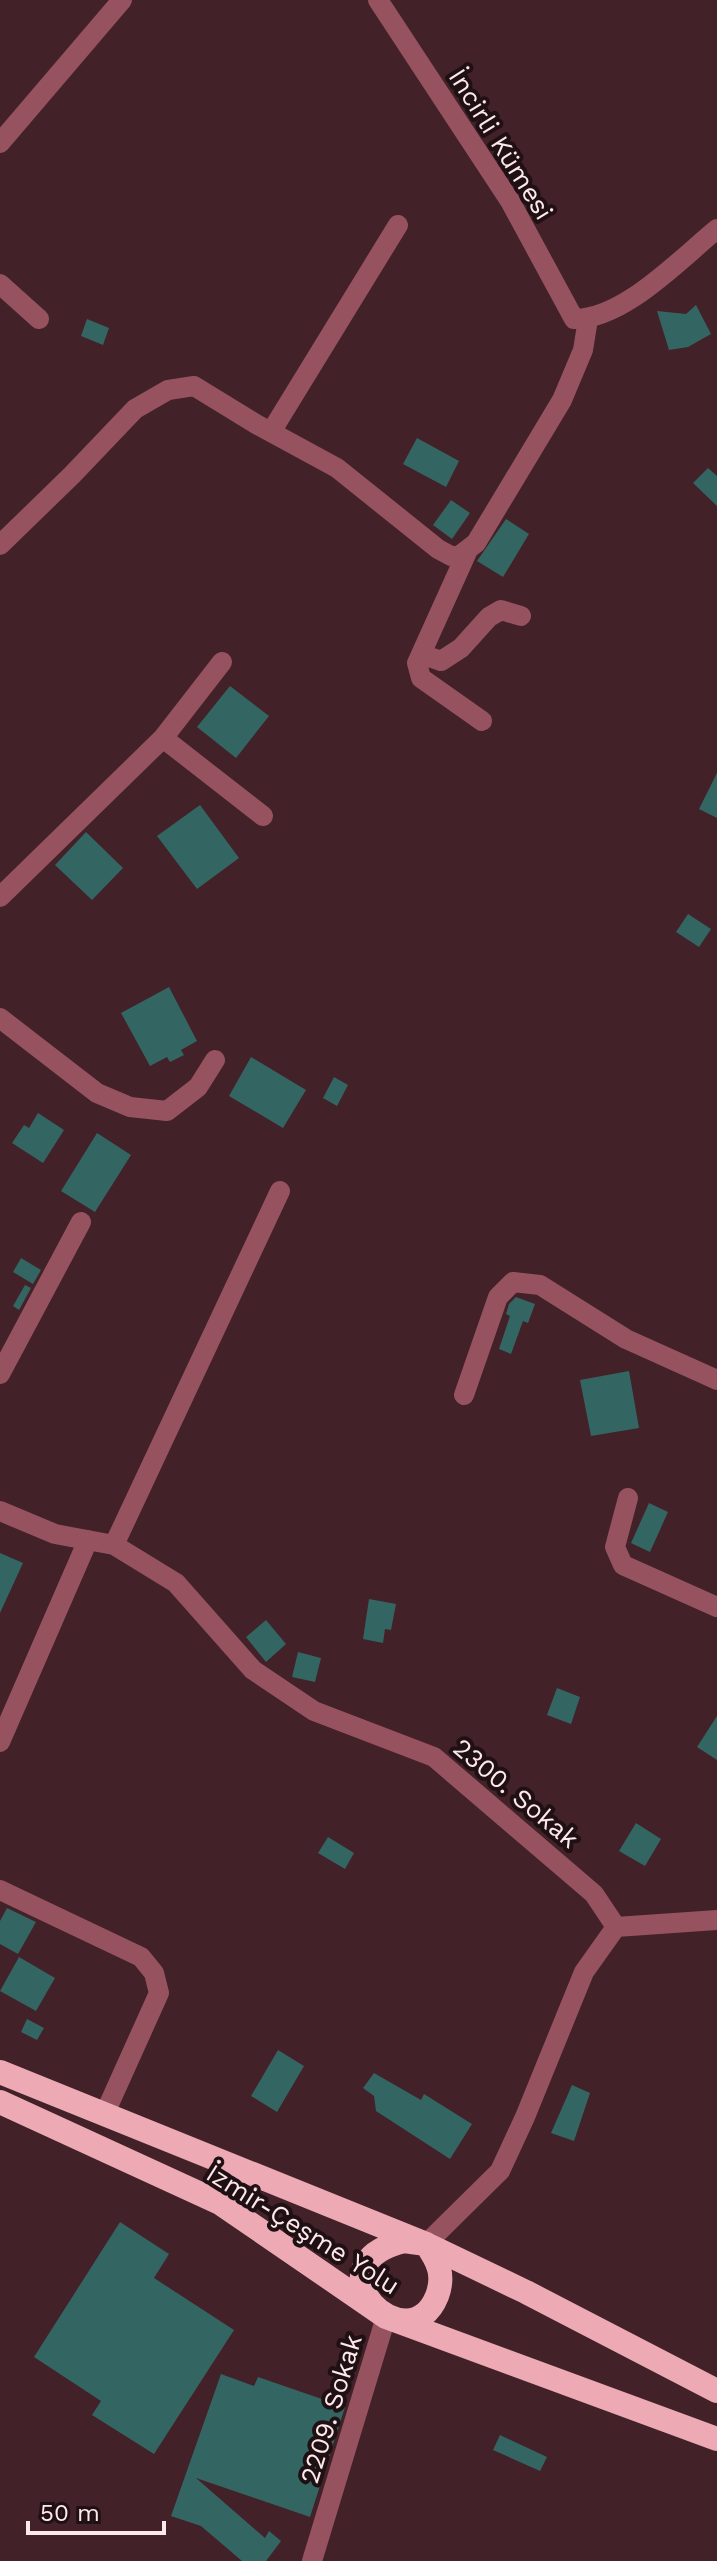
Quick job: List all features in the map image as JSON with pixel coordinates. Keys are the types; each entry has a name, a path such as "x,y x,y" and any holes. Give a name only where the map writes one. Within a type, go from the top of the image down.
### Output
{"highway":[{"name":"İzmir-Çeşme Yolu","path":"0,2072 426,2244 717,2391"},
{"name":"İzmir-Çeşme Yolu","path":"0,2102 220,2203 386,2317 717,2439"},
{"path":"404,2241 426,2244 438,2261 441,2275 435,2300 416,2317 404,2320 386,2317 370,2305 364,2293 365,2269 371,2257 391,2244 404,2241"}],"street":[{"path":"0,143 122,0"},
{"name":"İncirli Kümesi","path":"378,0 510,201 581,319"},
{"path":"271,432 398,225"},
{"path":"0,545 135,409 168,390 194,386 337,468 438,549 451,556 459,556 476,543 562,400 583,350 581,319 625,304 717,229"},
{"path":"0,284 39,319"},
{"path":"468,550 417,663 421,678 482,721"},
{"path":"421,654 441,661 461,648 489,617 501,610 521,616"},
{"path":"0,897 163,738 222,662"},
{"path":"163,738 263,816"},
{"path":"0,1018 97,1093 130,1107 167,1111 198,1087 215,1060"},
{"path":"114,1545 280,1191"},
{"path":"0,1374 81,1222"},
{"path":"464,1395 498,1297 513,1282 540,1285 626,1339 717,1380"},
{"path":"628,1498 615,1547 623,1565 717,1607"},
{"name":"2300. Sokak","path":"0,1511 55,1534 114,1545 176,1583 253,1670 314,1711 434,1757 594,1894 616,1927"},
{"path":"0,1742 88,1540"},
{"path":"0,1890 141,1957 154,1973 159,1993 105,2113"},
{"path":"426,2244 500,2171 584,1972 616,1927 717,1920"},
{"name":"2209. Sokak","path":"312,2561 386,2317"}],"building":[{"path":"696,305 711,334 688,347 669,350 657,311 686,314"},
{"path":"87,319 109,328 103,345 81,336"},
{"path":"417,438 459,461 446,487 403,464"},
{"path":"708,468 717,476 717,506 693,483"},
{"path":"451,500 470,513 452,539 433,525"},
{"path":"506,519 529,534 503,577 477,561"},
{"path":"230,686 269,716 236,758 197,727"},
{"path":"717,773 717,818 699,809"},
{"path":"200,805 239,858 197,889 157,836"},
{"path":"86,832 123,868 92,900 55,865"},
{"path":"688,914 711,929 699,947 676,932"},
{"path":"169,987 197,1041 181,1050 184,1055 170,1062 167,1057 150,1066 121,1013"},
{"path":"251,1057 306,1090 283,1128 229,1096"},
{"path":"334,1077 348,1085 337,1106 323,1098"},
{"path":"38,1113 64,1130 43,1163 12,1143 24,1125 29,1128"},
{"path":"97,1133 131,1155 95,1212 61,1191"},
{"path":"21,1258 41,1270 33,1284 13,1272"},
{"path":"25,1285 31,1288 19,1310 13,1306"},
{"path":"516,1297 535,1304 528,1323 523,1321 511,1354 499,1349 510,1316 506,1314 509,1304"},
{"path":"629,1371 639,1428 591,1436 580,1380"},
{"path":"649,1503 668,1512 650,1552 631,1543"},
{"path":"0,1553 23,1563 0,1613"},
{"path":"369,1599 396,1604 391,1630 385,1629 383,1643 363,1639"},
{"path":"266,1620 286,1644 266,1662 246,1637"},
{"path":"298,1652 321,1658 315,1682 292,1677"},
{"path":"557,1688 580,1697 571,1724 547,1715"},
{"path":"717,1716 717,1760 697,1747"},
{"path":"636,1823 661,1839 645,1866 619,1851"},
{"path":"328,1837 354,1853 345,1869 318,1853"},
{"path":"7,1908 36,1922 18,1954 0,1944 0,1921"},
{"path":"19,1957 55,1978 36,2011 0,1991"},
{"path":"27,2019 44,2028 37,2040 21,2032"},
{"path":"278,2050 304,2066 277,2112 251,2096"},
{"path":"374,2073 421,2100 424,2094 472,2124 450,2159 376,2111 374,2096 363,2088"},
{"path":"572,2085 590,2093 574,2141 551,2133"},
{"path":"120,2222 169,2254 154,2278 234,2330 154,2454 92,2415 101,2401 34,2357"},
{"path":"221,2374 254,2386 258,2377 345,2407 310,2517 196,2478 265,2538 269,2531 281,2541 266,2561 242,2561 201,2526 171,2516"},
{"path":"500,2435 547,2457 540,2471 493,2450"}]}
